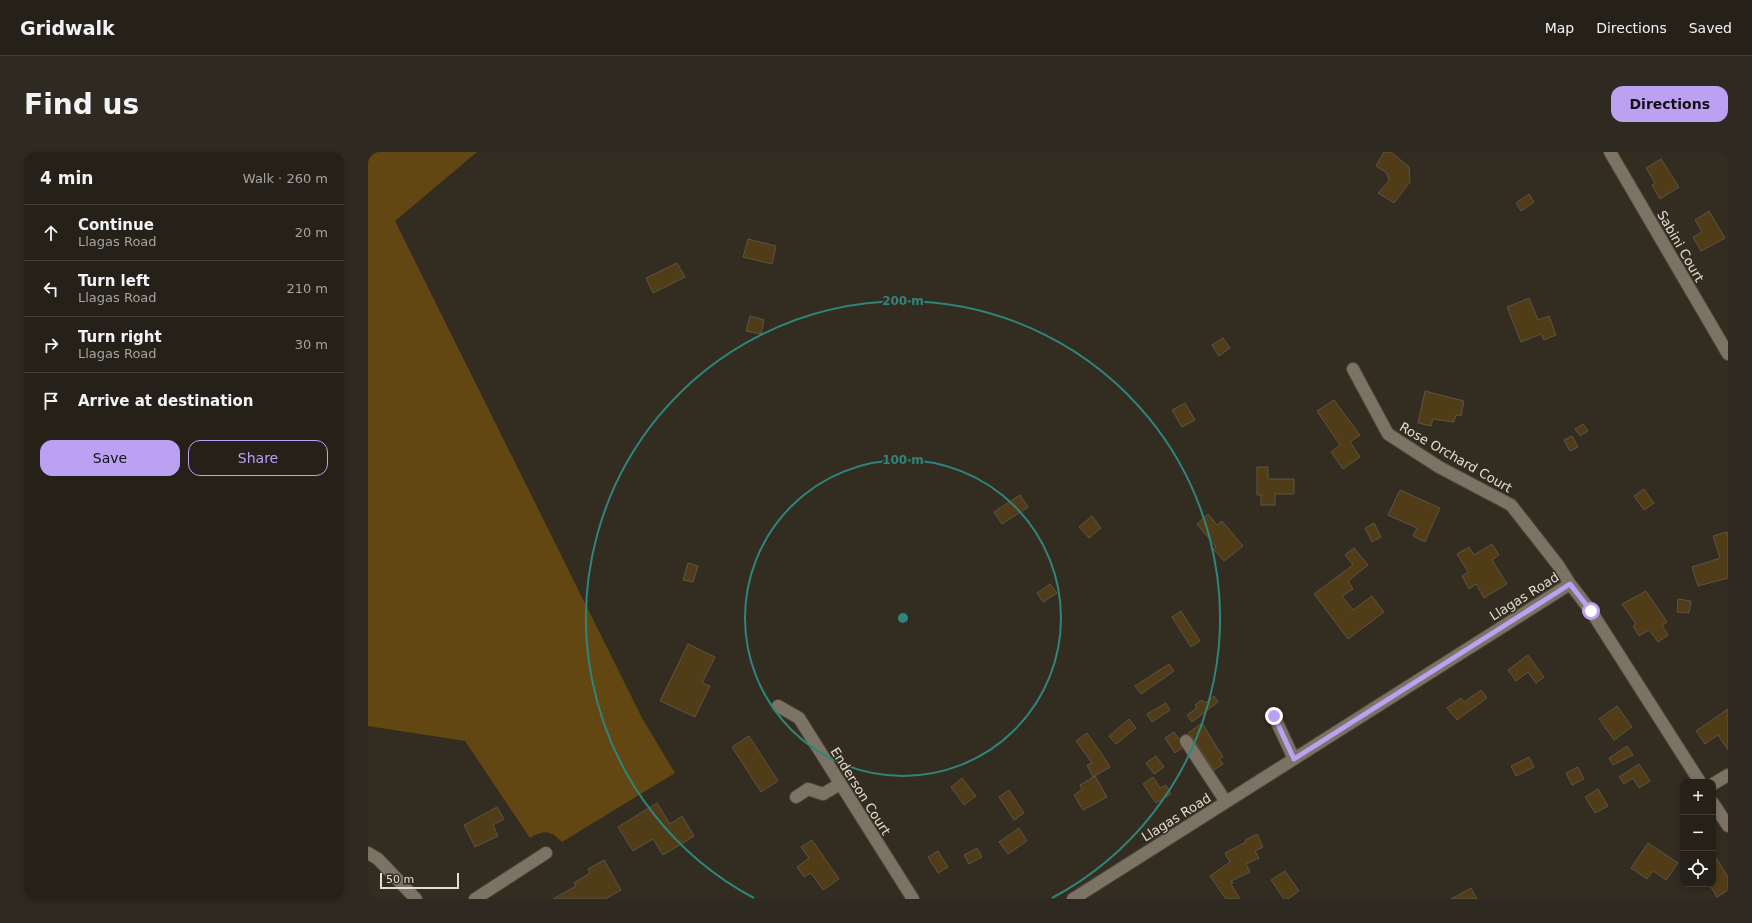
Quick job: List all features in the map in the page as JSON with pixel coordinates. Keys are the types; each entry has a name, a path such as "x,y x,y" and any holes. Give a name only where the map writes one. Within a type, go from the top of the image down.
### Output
{"street":[{"name":"Sabini Court","path":"1610,152 1728,354"},
{"name":"Rose Orchard Court","path":"1353,369 1388,434 1439,467 1511,505 1558,565 1570,584"},
{"name":"Llagas Road","path":"1073,899 1570,584 1591,611 1698,779"},
{"name":"Enderson Court","path":"778,706 799,718 913,899"},
{"path":"1274,716 1294,759"},
{"path":"1186,741 1226,802"},
{"path":"1716,782 1728,774"},
{"path":"796,797 808,788 823,794 840,784"},
{"path":"1716,808 1728,826"},
{"path":"475,899 546,852"},
{"path":"368,854 378,859 416,899"}],"shaded area":[{"path":"368,152 477,152 395,221 642,718 675,773 562,842 548,832 540,833 530,838 465,741 368,726"}],"building":[{"path":"1384,152 1391,152 1409,167 1410,182 1394,203 1378,193 1389,181 1387,173 1376,166"},
{"path":"1661,159 1679,187 1660,199 1652,185 1655,183 1646,168"},
{"path":"1529,194 1534,202 1521,211 1516,203"},
{"path":"1709,211 1725,238 1701,251 1693,237 1702,232 1695,220"},
{"path":"748,239 776,246 772,264 743,257"},
{"path":"677,263 685,277 653,293 646,278"},
{"path":"1529,298 1538,320 1549,316 1556,335 1544,340 1541,334 1521,342 1507,307"},
{"path":"750,316 764,320 761,334 746,331"},
{"path":"1223,338 1230,348 1219,356 1212,345"},
{"path":"1425,391 1464,401 1461,416 1456,415 1454,422 1433,419 1431,426 1418,423"},
{"path":"1334,400 1360,435 1350,442 1360,457 1343,469 1331,452 1340,445 1317,411"},
{"path":"1185,403 1195,420 1182,427 1172,410"},
{"path":"1583,424 1588,431 1580,436 1575,429"},
{"path":"1572,436 1578,447 1570,451 1564,440"},
{"path":"1257,467 1268,467 1268,479 1294,479 1294,494 1275,494 1275,505 1261,505 1261,495 1257,495"},
{"path":"1644,489 1654,503 1644,510 1634,496"},
{"path":"1400,490 1440,508 1425,542 1413,536 1417,528 1388,515"},
{"path":"1020,495 1028,507 1002,524 994,512"},
{"path":"1208,514 1217,525 1222,521 1243,546 1224,561 1213,549 1216,547 1197,524"},
{"path":"1092,516 1101,528 1089,538 1079,527"},
{"path":"1374,523 1381,537 1372,542 1365,528"},
{"path":"1727,532 1728,578 1698,586 1692,567 1720,558 1713,536"},
{"path":"1492,544 1499,555 1492,560 1507,584 1484,598 1476,584 1469,589 1462,576 1468,572 1457,554 1469,547 1474,555"},
{"path":"1354,548 1368,565 1348,581 1353,589 1342,596 1353,610 1372,596 1384,612 1348,639 1314,594 1353,565 1345,555"},
{"path":"688,563 698,566 693,582 683,580"},
{"path":"1050,584 1057,593 1043,602 1037,593"},
{"path":"1646,591 1667,622 1662,625 1668,635 1658,642 1649,630 1639,636 1633,626 1636,624 1622,604"},
{"path":"1678,599 1691,601 1689,613 1677,612"},
{"path":"1181,611 1200,641 1191,647 1172,617"},
{"path":"688,644 715,657 702,683 710,686 695,717 660,701"},
{"path":"1528,655 1544,677 1536,683 1528,672 1516,681 1508,670"},
{"path":"1169,664 1174,671 1141,694 1135,686"},
{"path":"1481,690 1487,698 1457,720 1447,708 1461,698 1464,702"},
{"path":"1214,696 1218,702 1192,722 1187,715 1197,708 1195,705 1202,700 1205,703"},
{"path":"1166,703 1170,710 1152,722 1147,714"},
{"path":"1617,706 1632,727 1614,740 1599,719"},
{"path":"1728,709 1728,750 1718,735 1705,744 1696,731"},
{"path":"1129,719 1136,728 1116,744 1109,736"},
{"path":"1202,723 1223,757 1219,759 1223,764 1214,770 1192,737 1187,734"},
{"path":"1174,732 1179,739 1182,748 1175,753 1165,738"},
{"path":"1087,733 1110,767 1093,777 1087,765 1092,763 1076,741"},
{"path":"749,736 778,781 761,792 732,747"},
{"path":"1627,746 1633,755 1613,765 1609,758"},
{"path":"1156,756 1164,767 1154,774 1146,763"},
{"path":"1529,757 1534,767 1516,776 1511,766"},
{"path":"1639,764 1650,781 1639,788 1633,778 1624,784 1619,777"},
{"path":"1578,767 1584,779 1572,785 1566,773"},
{"path":"1095,776 1107,797 1083,810 1074,795 1082,790 1080,785"},
{"path":"1153,777 1160,788 1166,785 1171,794 1156,803 1143,784"},
{"path":"962,778 976,796 964,805 951,787"},
{"path":"1598,789 1608,806 1595,813 1585,797"},
{"path":"1009,790 1024,813 1014,820 999,797"},
{"path":"657,803 670,824 682,816 694,836 663,855 653,839 633,851 618,827"},
{"path":"497,807 504,819 493,825 498,836 475,847 464,825"},
{"path":"1019,828 1027,841 1008,854 999,842"},
{"path":"1257,834 1263,847 1255,851 1259,858 1246,864 1250,872 1231,881 1233,883 1231,884 1240,899 1226,899 1210,876 1230,862 1225,853 1246,842 1245,840"},
{"path":"812,840 839,879 823,890 811,873 804,877 797,867 809,858 801,847"},
{"path":"1648,843 1678,863 1666,880 1653,871 1647,879 1631,868"},
{"path":"977,848 982,857 969,864 964,855"},
{"path":"938,851 948,867 938,873 928,857"},
{"path":"1716,858 1728,877 1728,890 1717,897 1711,887 1716,887"},
{"path":"604,860 621,890 605,899 553,899 576,886 574,883 590,873 588,869"},
{"path":"1285,871 1299,891 1288,899 1284,899 1271,880"},
{"path":"1471,888 1477,899 1451,899"}],"route":[{"path":"1274,716 1294,759 1570,584 1591,611"}]}
